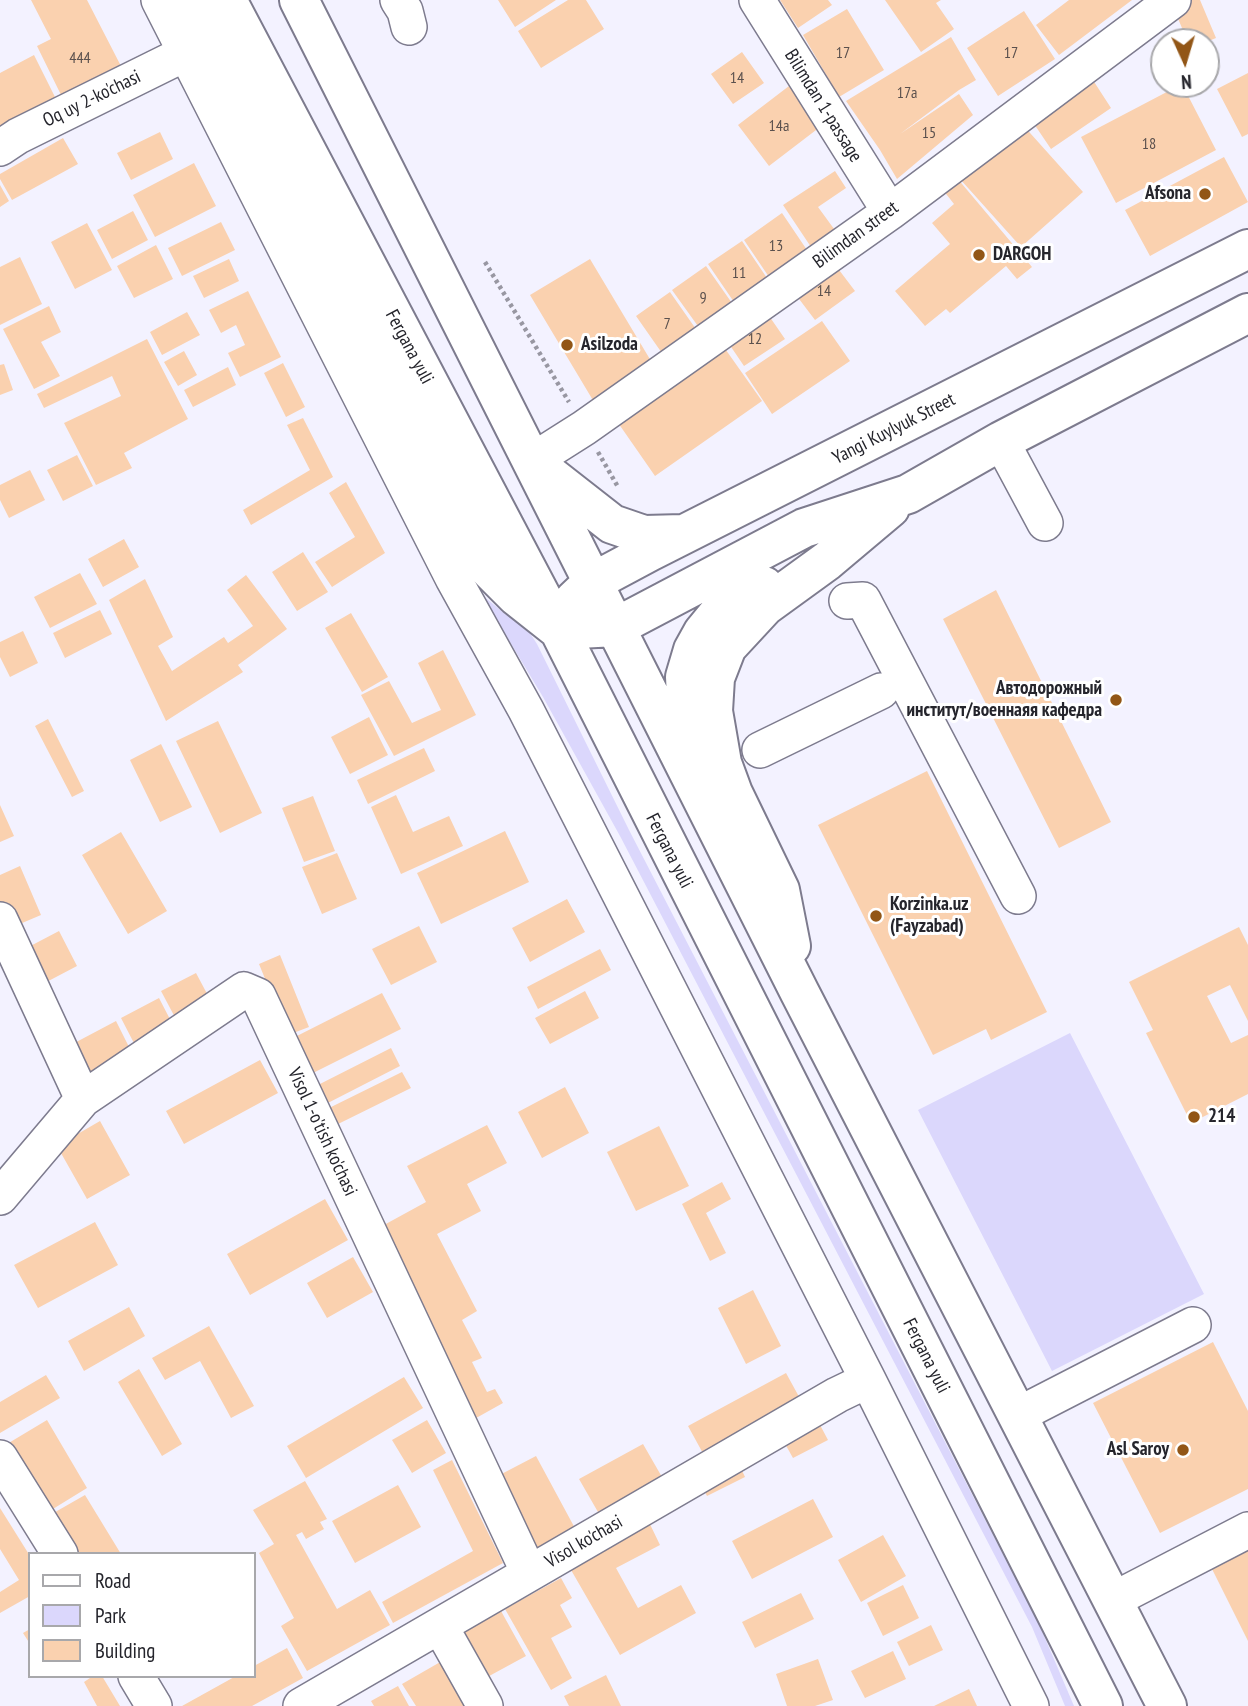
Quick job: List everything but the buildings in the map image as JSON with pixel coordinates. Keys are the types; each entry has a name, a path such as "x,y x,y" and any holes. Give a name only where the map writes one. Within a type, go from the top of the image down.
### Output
{"main road":[{"path":"192,0 481,561 516,596 559,630 616,627 804,528 908,494"},
{"name":"Fergana yuli","path":"227,0 559,630 1102,1706"},
{"path":"308,6 532,461 800,993 1167,1706"},
{"name":"Yangi Kuylyuk Street","path":"559,630 574,601 593,582 1248,249"},
{"path":"800,993 766,890 688,712 685,677 702,632 717,615 775,579 857,535 908,494 1001,441 1248,313"},
{"path":"532,461 578,500 612,524 644,535 685,534"}],"street":[{"path":"159,0 453,578 532,722 1031,1706"},
{"name":"Bilimdan 1-passage","path":"757,0 890,212"},
{"name":"Bilimdan street","path":"532,461 584,428 890,212 1173,0"},
{"name":"Oq uy 2-ko'chasi","path":"0,148 18,136 186,53"},
{"path":"1001,441 1045,523"},
{"path":"847,601 863,600 1018,896"},
{"path":"760,750 881,691"},
{"path":"0,920 83,1099"},
{"name":"Visol 1-o'tish ko'chasi","path":"0,1197 83,1099 244,990 258,996 529,1573"},
{"path":"1018,1415 1194,1325"},
{"name":"Visol ko'chasi","path":"301,1706 837,1395 868,1380"},
{"path":"0,1458 59,1552"},
{"path":"1113,1600 1248,1530"},
{"path":"440,1626 485,1706"},
{"path":"137,1678 154,1706"}],"path":[{"path":"485,262 624,498"}],"green space":[{"path":"481,594 526,627 537,644 629,830 1039,1624 1074,1706 1065,1706 1032,1627 620,836 543,697"},
{"path":"1070,1033 1204,1294 1052,1371 918,1110"}],"place":[{"name":"Afsona","path":"1205,194"},
{"name":"DARGOH","path":"979,255"},
{"name":"Asilzoda","path":"567,345"},
{"name":"Автодорожный институт/военнаяя кафедра","path":"1116,700"},
{"name":"Korzinka.uz (Fayzabad)","path":"876,916"},
{"name":"214","path":"1194,1117"},
{"name":"Asl Saroy","path":"1183,1450"}]}
